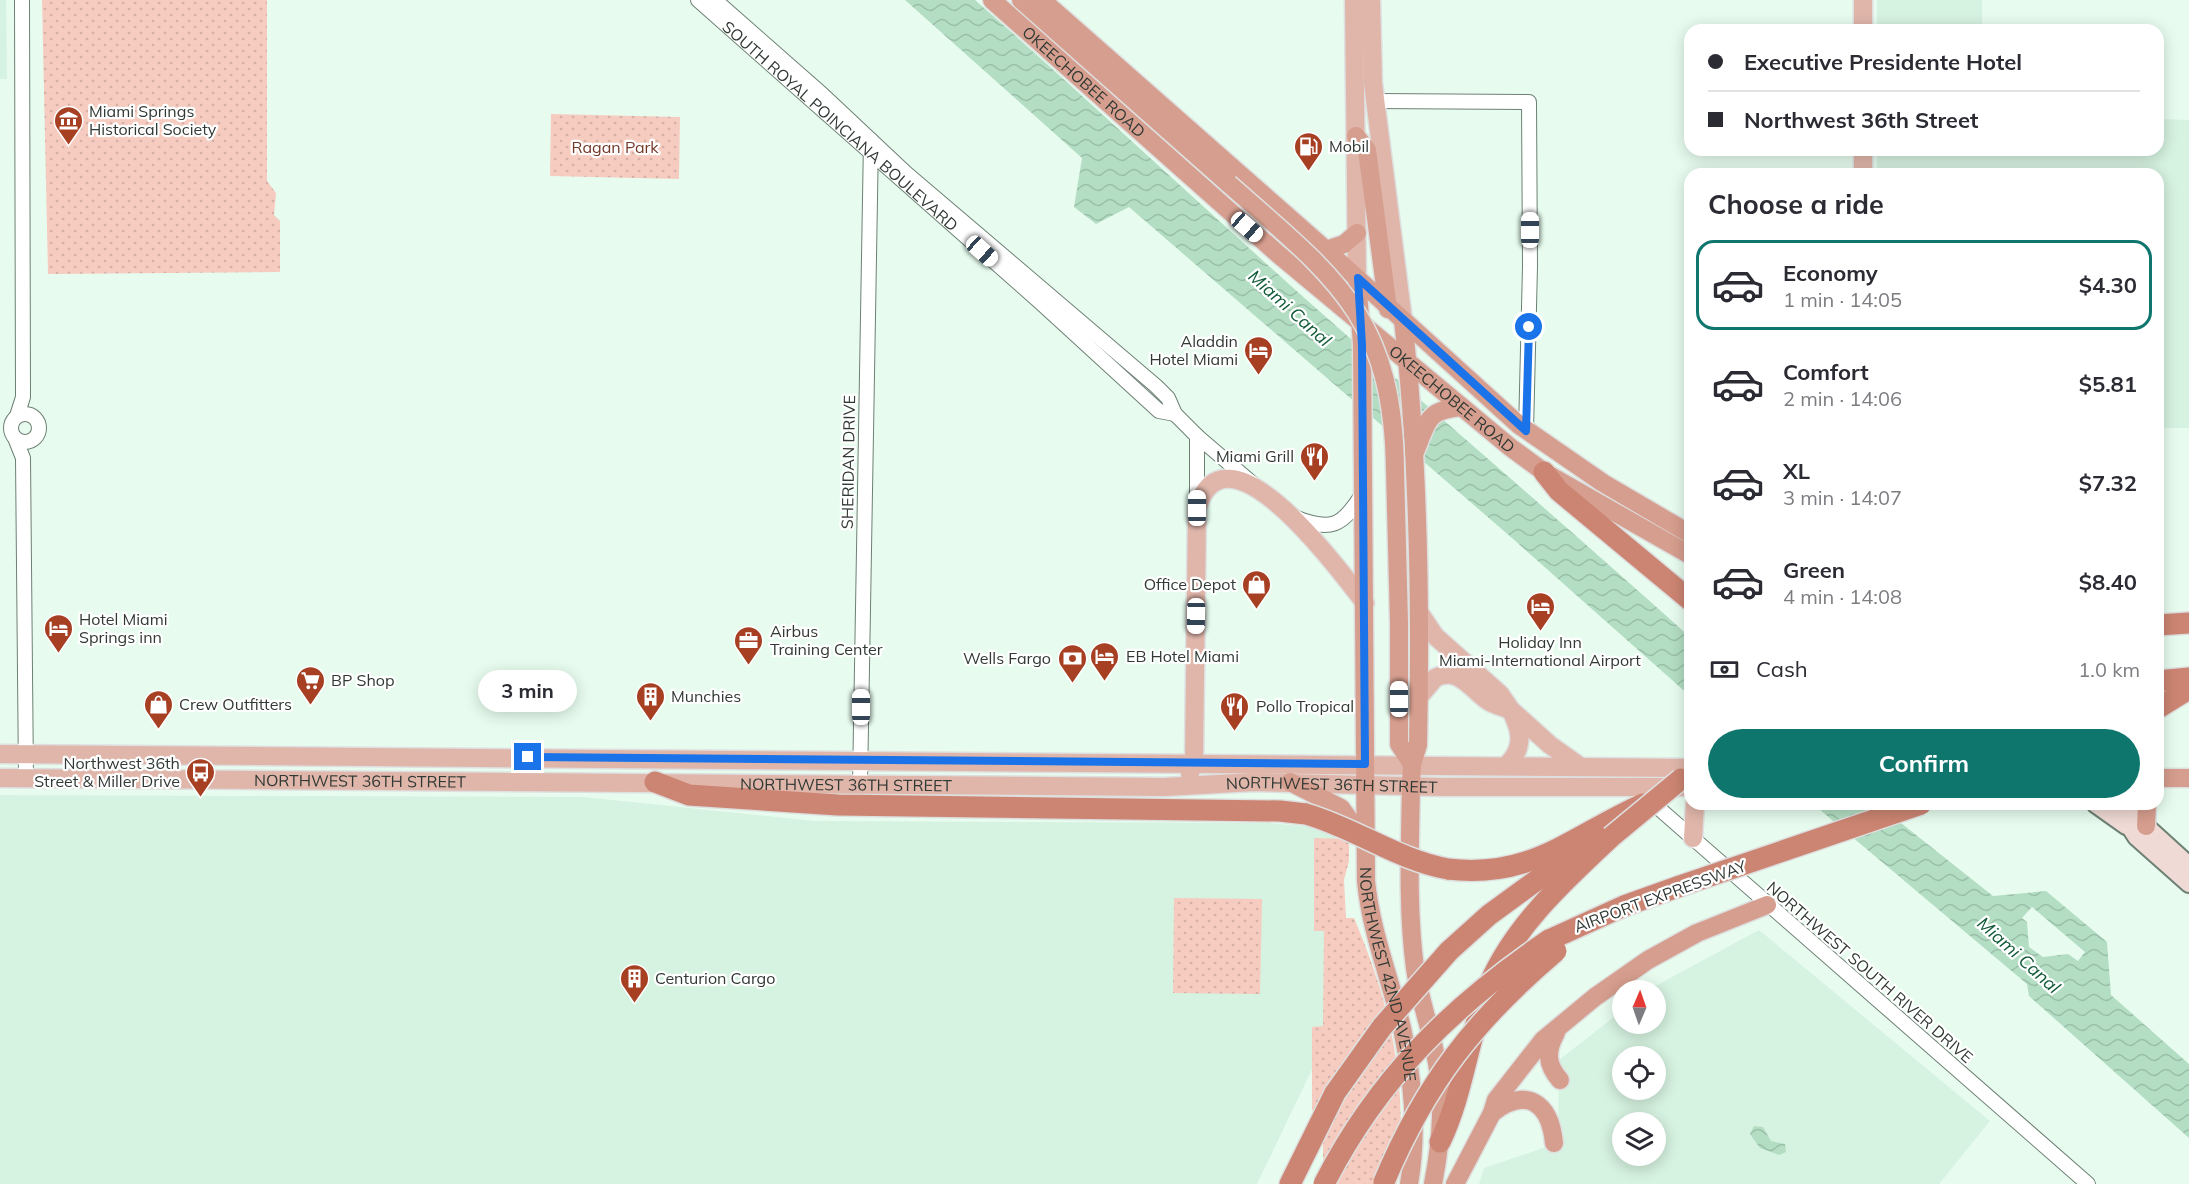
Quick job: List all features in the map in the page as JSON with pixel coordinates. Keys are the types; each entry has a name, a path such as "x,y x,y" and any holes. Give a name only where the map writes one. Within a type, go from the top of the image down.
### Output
{"highway":[{"name":"OKEECHOBEE ROAD","path":"992,0 1408,364 1544,472 1684,552"},
{"path":"1021,0 1321,266 1357,312 1374,343 1387,383 1394,428 1399,622 1398,744 1412,764"},
{"name":"OKEECHOBEE ROAD","path":"1042,0 1358,278 1526,431 1621,494 1684,531"},
{"path":"1356,136 1367,150 1387,305 1408,364"},
{"path":"1326,250 1344,244 1357,233"},
{"name":"NORTHWEST 42ND AVENUE","path":"1358,278 1362,345 1364,491 1365,842 1371,919 1401,1028 1410,1074 1414,1124 1409,1184"},
{"path":"1403,320 1408,364"},
{"name":"NORTHWEST 42ND AVENUE","path":"1408,364 1419,612 1418,745 1412,764 1411,786 1412,943 1419,989 1440,1081 1442,1113 1433,1184"},
{"path":"1414,460 1427,421 1435,412 1462,407"},
{"path":"1544,472 1559,490 1684,595"},
{"path":"2164,625 2189,623"},
{"path":"2164,682 2187,686"},
{"path":"2164,696 2187,686"},
{"path":"2164,703 2187,686"},
{"path":"2164,780 2189,778"},
{"path":"1290,1184 1314,1133 1355,1063 1402,1003 1449,951 1504,903 1643,804 1684,779"},
{"path":"650,782 689,795 838,806 1280,811 1306,814 1336,824 1421,862 1448,869 1480,872 1513,867 1546,856 1604,831 1684,780"},
{"path":"1290,782 1341,807 1365,842"},
{"name":"AIRPORT EXPRESSWAY","path":"1324,1184 1367,1111 1412,1053 1486,985 1624,906 1903,810"},
{"path":"2138,827 2145,810"},
{"path":"1440,1142 1454,1113 1483,1003 1497,969 1530,920 1604,831"},
{"path":"1455,1184 1492,1113 1496,1100 1543,1040 1557,1032 1595,997 1648,960 1697,933 1767,905"},
{"path":"1384,1183 1409,1126 1458,1049 1553,946"},
{"path":"1557,1032 1548,1058 1551,1069 1560,1080"},
{"path":"1492,1113 1509,1101 1519,1099 1534,1102 1548,1117 1554,1143"}],"main road":[{"path":"1354,0 1358,278"},
{"path":"1371,0 1375,101 1403,320"},
{"path":"1863,0 1863,24"},
{"path":"1166,787 1189,774 1194,762 1197,508 1202,494 1218,480 1231,478 1255,486"},
{"name":"SOUTH ROYAL POINCIANA BOULEVARD","path":"1255,486 1290,515 1365,603"},
{"path":"1419,612 1435,636 1500,694 1510,710 1518,725 1520,744 1515,756 1507,765"},
{"path":"1419,698 1434,678 1453,675 1460,677 1490,702 1510,710 1550,745 1580,766 1629,788"},
{"name":"NORTHWEST 36TH STREET","path":"0,754 1507,765 1580,766 1684,777"},
{"path":"650,782 671,778 685,770 692,759"},
{"path":"1004,785 1025,773 1029,761"},
{"path":"1514,788 1536,777 1580,766"},
{"name":"NORTHWEST 36TH STREET","path":"0,778 1166,787 1290,782 1514,788 1629,788 1684,778"},
{"path":"1693,838 1695,810"},
{"path":"2106,810 2138,827 2189,865"},
{"path":"2121,810 2189,884"},
{"path":"2133,810 2138,827"}],"street":[{"path":"22,0 23,398 11,426 23,458 26,778"},
{"name":"SOUTH ROYAL POINCIANA BOULEVARD","path":"698,0 871,147"},
{"name":"SOUTH ROYAL POINCIANA BOULEVARD","path":"715,0 871,147 1159,411 1175,414 1255,486"},
{"path":"1375,101 1529,102 1530,266 1526,431"},
{"name":"SHERIDAN DRIVE","path":"860,784 871,147"},
{"path":"23,398 39,427 23,458"},
{"path":"17,416 24,414 32,416"},
{"path":"1197,436 1197,508"},
{"path":"15,438 23,441 32,440"},
{"name":"SOUTH ROYAL POINCIANA BOULEVARD","path":"1290,515 1316,526 1333,525 1350,513 1364,491"},
{"name":"NORTHWEST SOUTH RIVER DRIVE","path":"1629,788 1650,800 1767,905 2088,1184"}],"shaded area":[{"path":"0,0 6,0 7,79 0,79"},
{"path":"1877,0 1982,0 1982,24 1877,24"},
{"path":"2164,119 2189,120 2189,428 2164,428 2164,168 1877,168 1877,156 2164,156"},
{"path":"0,795 583,797 815,821 1268,823 1336,829 1328,1036 1257,1184 0,1184"},
{"path":"1759,930 1990,1121 1939,1184 1479,1184 1484,1168 1558,1143 1559,1060 1612,1019 1612,1034 1666,1034 1666,980"}],"green space":[{"path":"42,0 267,0 267,181 276,193 274,215 280,221 280,272 48,274"},
{"name":"Ragan Park","path":"551,114 680,117 679,179 550,176"},
{"path":"1314,838 1349,839 1349,861 1344,880 1346,918 1354,918 1378,984 1394,1048 1399,1081 1401,1114 1397,1184 1323,1184 1323,1143 1312,1109 1312,1027 1323,1026 1324,931 1314,931"},
{"path":"1174,898 1262,899 1260,994 1173,993"}],"water":[{"name":"Miami Canal","path":"905,0 975,0 1297,291 1684,632 1684,691 1512,538 1129,207 1096,224 1074,207 1082,158"},
{"name":"Miami Canal","path":"1820,810 1885,810 1993,896 2046,891 2107,942 2111,995 2189,1064 2189,1138 2029,996 2027,984","holes":["2032,907 2085,952 2078,961 2068,954 2043,957 2029,947 2027,922 2022,918"]},
{"path":"1754,1126 1763,1127 1771,1141 1785,1144 1786,1152 1779,1155 1760,1148 1750,1134"}],"place":[{"name":"Miami Springs Historical Society","path":"68,146"},
{"name":"Mobil","path":"1308,172"},
{"name":"Aladdin Hotel Miami","path":"1259,376"},
{"name":"Miami Grill","path":"1315,482"},
{"name":"Office Depot","path":"1257,610"},
{"name":"Holiday Inn Miami-International Airport","path":"1540,632"},
{"name":"Hotel Miami Springs inn","path":"58,654"},
{"name":"Airbus Training Center","path":"749,666"},
{"name":"EB Hotel Miami","path":"1105,682"},
{"name":"Wells Fargo","path":"1072,684"},
{"name":"BP Shop","path":"310,706"},
{"name":"Munchies","path":"650,722"},
{"name":"Crew Outfitters","path":"158,730"},
{"name":"Pollo Tropical","path":"1235,732"},
{"name":"Northwest 36th Street & Miller Drive","path":"201,798"},
{"name":"Centurion Cargo","path":"634,1004"}],"route":[{"path":"528,757 1365,764 1362,345 1358,278 1526,431 1529,327"}]}
